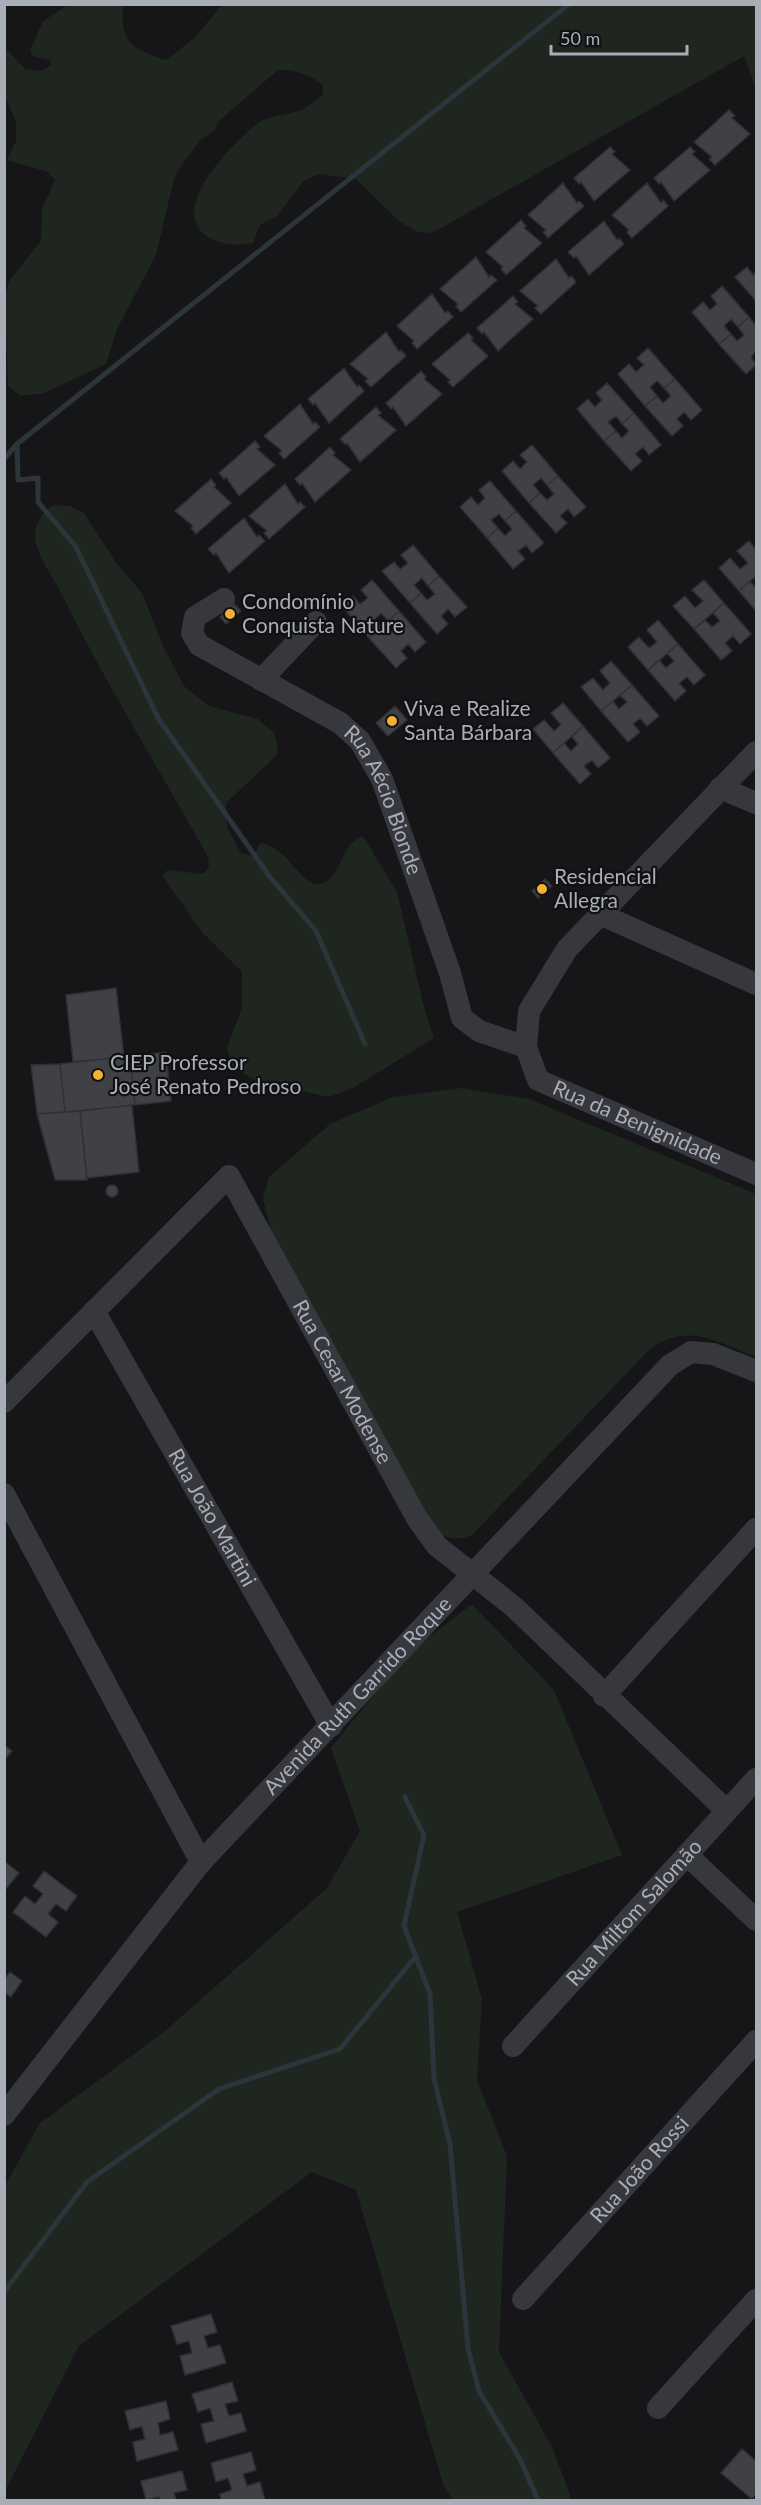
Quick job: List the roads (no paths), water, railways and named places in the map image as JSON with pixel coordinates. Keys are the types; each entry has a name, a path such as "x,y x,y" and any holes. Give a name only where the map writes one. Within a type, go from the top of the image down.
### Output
{"street":[{"name":"Rua Aécio Bionde","path":"219,602 195,617 192,633 199,645 340,723 360,741 382,779 450,973 462,1018 479,1031 526,1047"},
{"path":"261,680 316,622"},
{"name":"Rua da Benignidade","path":"756,752 567,950 529,1011 526,1047 538,1080 756,1174"},
{"path":"720,788 756,803"},
{"path":"602,915 756,984"},
{"name":"Rua Cesar Modense","path":"94,1311 229,1176 418,1520 436,1545 513,1607 727,1811"},
{"path":"4,1402 94,1311"},
{"name":"Rua João Martini","path":"94,1311 331,1726"},
{"name":"Avenida Ruth Garrido Roque","path":"4,2115 201,1862 331,1726 471,1573 670,1365 691,1353 713,1354 756,1371"},
{"path":"4,1494 201,1862"},
{"path":"604,1696 756,1529"},
{"name":"Rua Miltom Salomão","path":"513,2046 756,1779"},
{"path":"687,1855 756,1920"},
{"name":"Rua João Rossi","path":"523,2299 756,2041"},
{"path":"658,2409 756,2300"}],"waterway":[{"path":"4,459 17,444 569,4"},
{"path":"17,444 18,480 38,478 38,502 76,547 158,718 270,877 316,931 365,1044"},
{"path":"405,1797 424,1835 404,1926 430,1994 434,2078 450,2144 468,2348 479,2391 520,2459 538,2500"},
{"path":"4,2292 87,2182 219,2089 340,2049 416,1956"}],"place":[{"name":"Condomínio Conquista Nature","path":"230,614"},
{"name":"Viva e Realize Santa Bárbara","path":"392,721"},
{"name":"Residencial Allegra","path":"542,889"},
{"name":"CIEP Professor José Renato Pedroso","path":"98,1075"}]}
